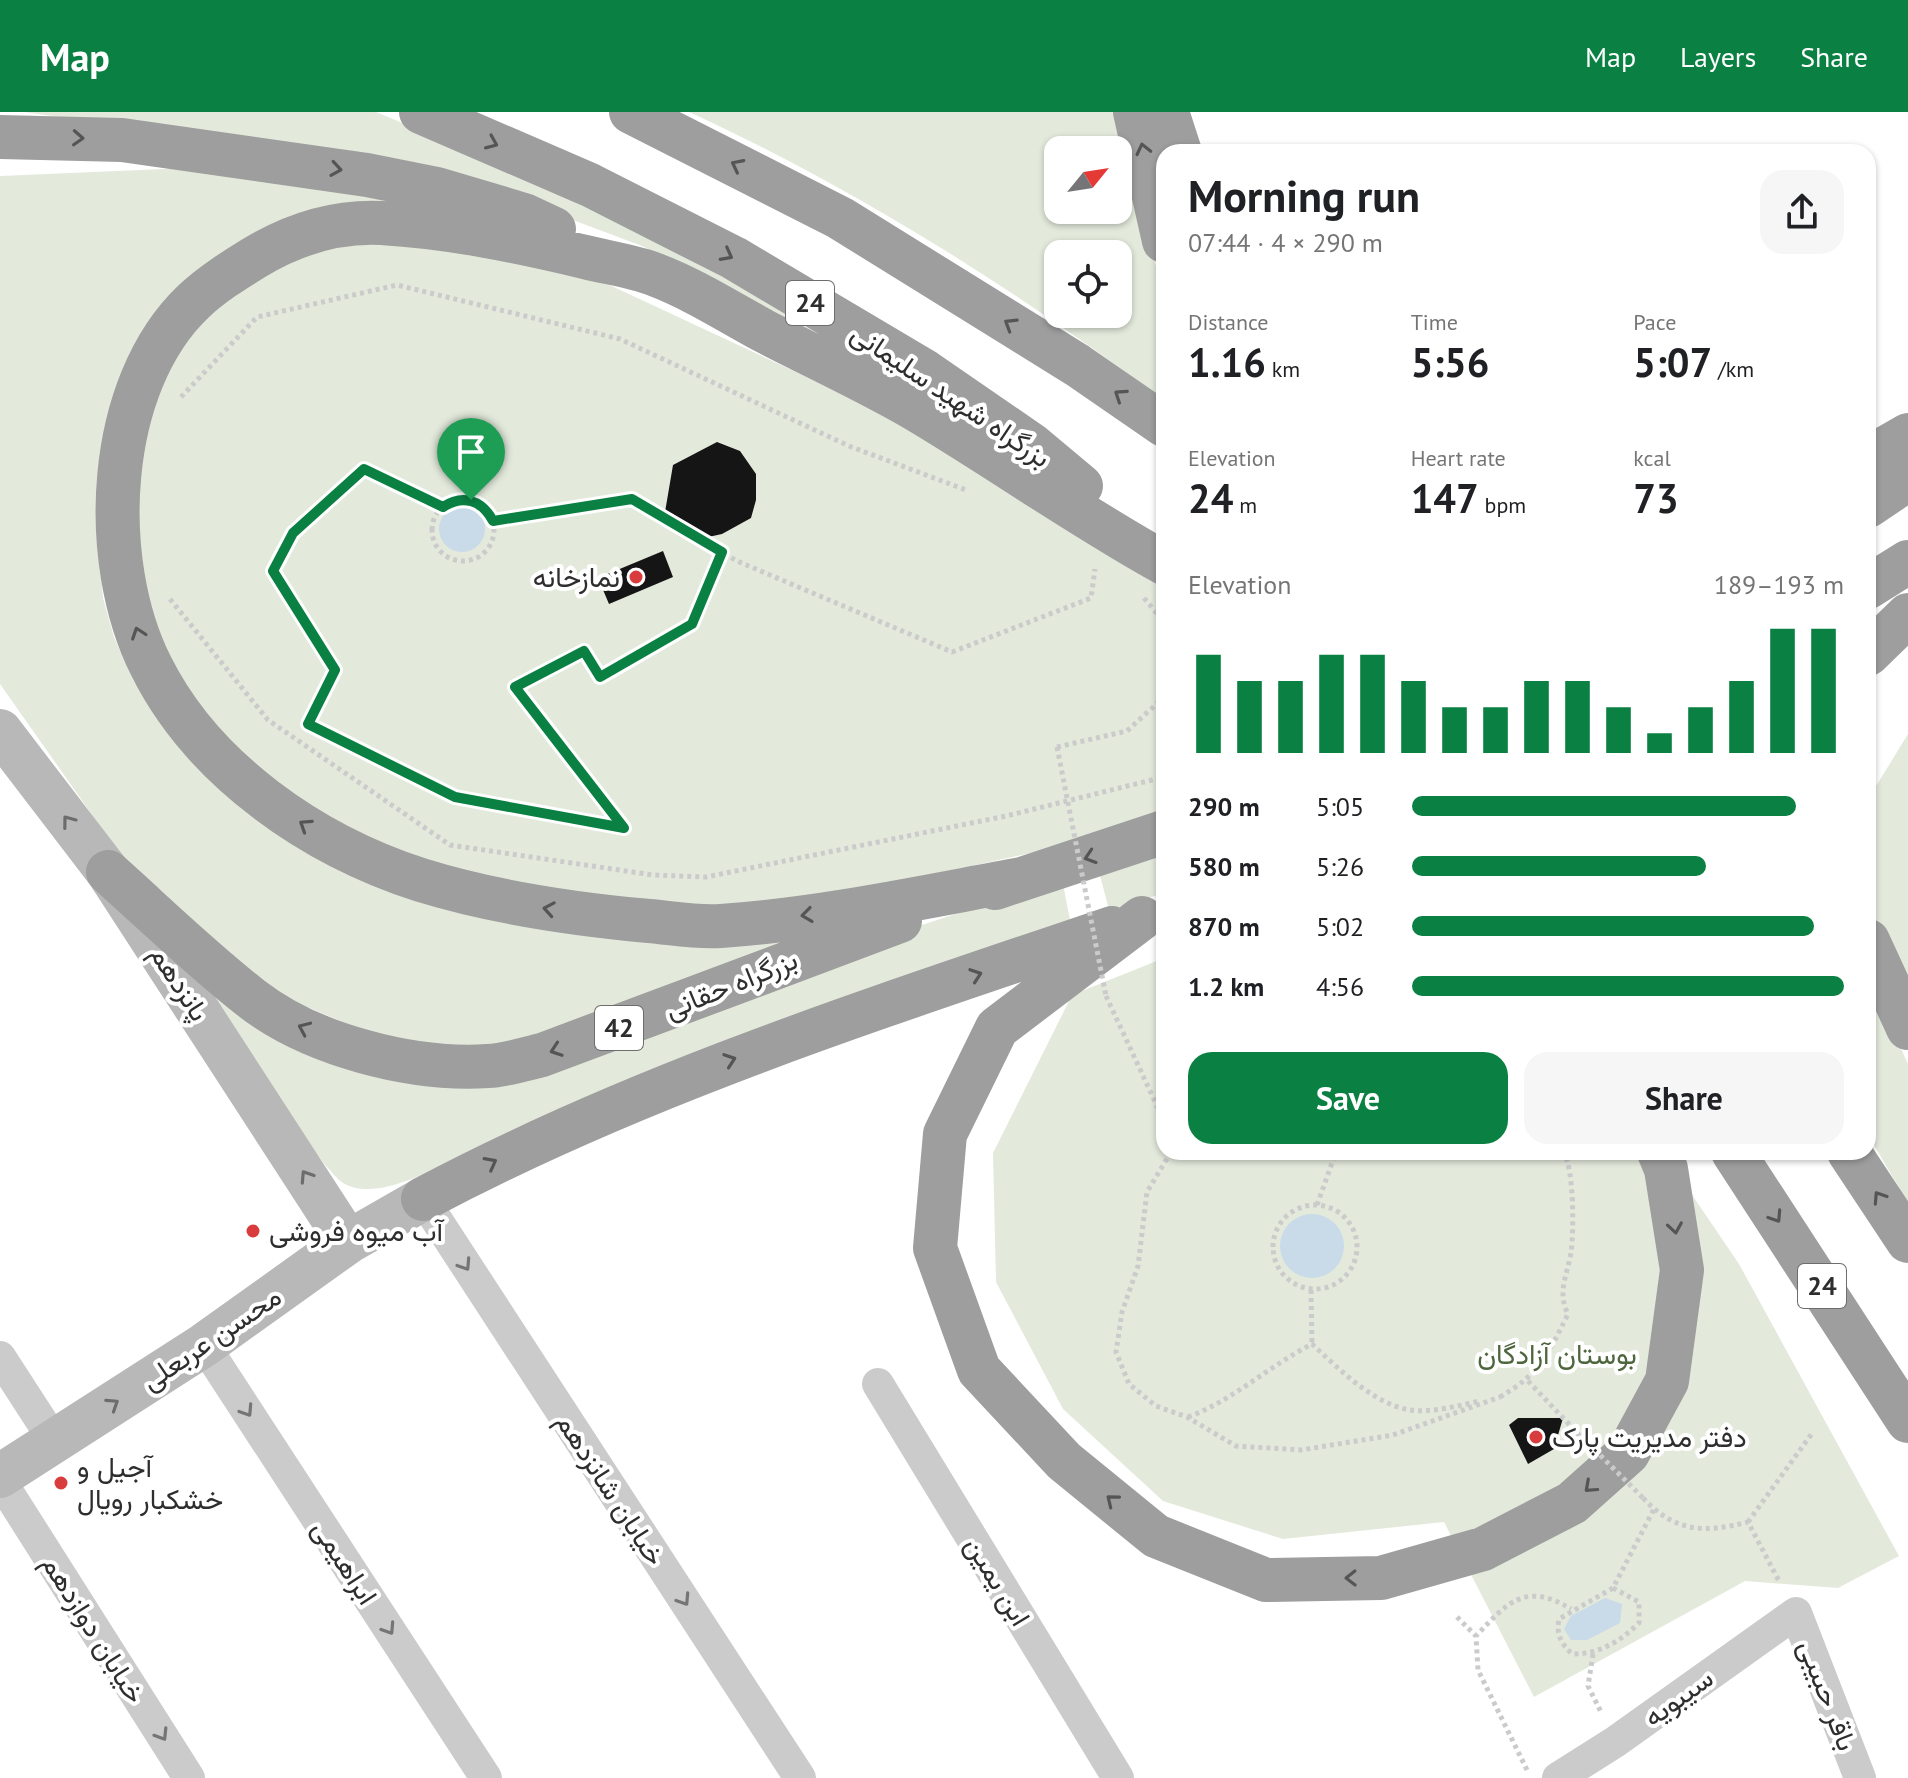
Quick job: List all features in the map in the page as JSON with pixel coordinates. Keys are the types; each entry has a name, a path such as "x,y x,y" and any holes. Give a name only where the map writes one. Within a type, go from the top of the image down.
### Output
{"highway":[{"name":"بزرگراه شهید سلیمانی","path":"421,112 590,185 721,252 912,364 1032,445 1156,547"},
{"path":"631,112 840,218 1077,365 1156,419"},
{"path":"1135,112 1156,205"},
{"path":"1167,112 1177,144"},
{"path":"3,135 122,140 264,158 423,186 524,215 654,274 911,407 1150,575"},
{"path":"654,274 534,245 455,231 376,223 341,225 306,233 263,252 224,277 190,305 163,344 135,395 121,449 117,517 122,578 137,631 150,664 174,706 208,748 247,784 311,830 417,879 504,902 580,915 715,927 868,907 1022,879"},
{"path":"1876,453 1908,435"},
{"path":"1876,501 1908,479"},
{"path":"1876,582 1908,562"},
{"path":"1876,646 1908,615"},
{"name":"بزرگراه حقانی","path":"108,872 252,999 298,1026 359,1050 407,1062 460,1067 492,1066 542,1055 649,1017 772,967 1156,835"},
{"path":"1153,914 997,1028 945,1134 935,1248 979,1370 1064,1461 1156,1536 1266,1580 1381,1578 1483,1549 1572,1503 1628,1453 1667,1381 1682,1270 1662,1160"},
{"name":"42","path":"423,1199 507,1155 704,1070 1153,914"},
{"path":"1876,958 1908,1028"},
{"name":"24","path":"1738,1160 1908,1421"},
{"path":"1854,1160 1908,1241"}],"main road":[{"name":"پانزدهم","path":"0,731 108,872 348,1242"},
{"name":"محسن عربعلی","path":"0,1478 204,1345 348,1242 423,1199"}],"street":[{"name":"خیابان شانزدهم","path":"423,1199 800,1778"},
{"name":"ابراهیمی","path":"204,1345 486,1778"},
{"path":"0,1357 55,1442"},
{"name":"ابن یمین","path":"878,1384 1118,1778"},
{"name":"خیابان دوازدهم","path":"0,1478 189,1778"},
{"name":"سیبویه","path":"1558,1778 1615,1742 1796,1613"},
{"name":"باقر حبیبی","path":"1796,1613 1860,1778"}],"path":[{"path":"177,409 181,395 257,317 397,285 620,339 849,446"},
{"path":"443,507 364,469 293,533 273,571 335,670 308,724 455,797 624,828 515,687 584,651 600,677 692,624 722,552"},
{"path":"493,521 632,499 722,552 952,652 1091,598 1096,555"},
{"path":"471,500 481,504 493,521 493,541 487,550 470,561 449,558 435,544 432,534 433,524 443,507 451,501 471,500"},
{"path":"1150,575 1156,595"},
{"path":"168,595 268,720 450,845 653,875 706,877 1006,816 1156,779"},
{"path":"1156,704 1127,731 1057,747 1106,996 1156,1104"},
{"path":"1166,1160 1147,1192 1138,1266 1122,1312 1116,1352 1129,1384 1156,1406 1187,1417 1236,1446 1301,1450 1393,1435 1500,1397 1528,1381 1551,1348 1568,1314 1560,1298 1571,1250 1571,1197 1565,1160"},
{"path":"1317,1205 1333,1160"},
{"path":"1317,1205 1343,1216 1352,1228 1357,1252 1352,1266 1336,1284 1311,1290 1297,1286 1277,1268 1273,1239 1284,1217 1303,1206 1317,1205"},
{"path":"1311,1290 1312,1344 1366,1390 1409,1410 1444,1408 1500,1397"},
{"path":"1187,1417 1212,1408 1244,1384 1312,1344"},
{"path":"1528,1381 1577,1433"},
{"path":"1589,1444 1654,1509 1685,1528 1716,1529 1748,1522 1813,1432"},
{"path":"1613,1588 1639,1602 1639,1623 1625,1636 1593,1654 1572,1654 1562,1644 1557,1631 1559,1619 1571,1609 1613,1588 1654,1509"},
{"path":"1748,1522 1780,1583"},
{"path":"1476,1636 1508,1602 1536,1596 1556,1600 1571,1609"},
{"path":"1457,1617 1476,1636 1478,1670 1531,1778"},
{"path":"1593,1654 1588,1686 1615,1742"}],"green space":[{"path":"24,112 376,112 549,184 647,231 911,387 740,294 642,246 517,199 422,169"},
{"path":"689,112 1119,112 1124,136 1044,136 1044,224 1132,224 1132,170 1156,267 1156,394 1064,328 1132,328 1132,240 1044,240 1044,314 874,208"},
{"path":"210,167 328,181 422,213 205,271 97,525 103,598 114,637 133,680 183,753 382,879 864,923 483,1053 380,1038 277,994 138,880 0,684 0,176"},
{"path":"337,241 444,247 588,275 901,421 1098,541 1156,583 1156,816 1053,848 798,904 723,916 458,877 284,800 177,681 143,603 131,491 157,385 190,333 234,289"},
{"path":"1908,734 1908,991 1876,923 1876,786"},
{"path":"1156,847 1156,895 1109,910 1097,864"},
{"path":"1062,879 1070,920 881,984 450,1164 397,1184 368,1189 343,1183 325,1165 141,912 186,958 444,1082"},
{"name":"بوستان آزادگان","path":"1156,961 1156,1160 1668,1160 1739,1264 1899,1556 1838,1588 1745,1581 1534,1697 1444,1522 1283,1539 1163,1501 1063,1409 996,1282 993,1153 1072,995"},
{"path":"1876,994 1908,1064 1908,1203 1876,1149"}],"water":[{"path":"462,506 471,507 478,513 484,520 484,538 478,545 471,551 462,552 453,551 446,545 440,538 439,529 440,520 446,513 453,507"},
{"path":"1306,1214 1318,1214 1335,1223 1342,1234 1342,1258 1335,1269 1318,1278 1306,1278 1294,1273 1285,1264 1280,1252 1280,1240 1285,1228 1294,1219"},
{"path":"1605,1598 1622,1604 1620,1623 1587,1640 1571,1640 1564,1629 1571,1616"}],"building":[{"path":"717,442 740,451 756,474 756,500 751,518 722,534 699,539 664,518 673,465"},
{"name":"نمازخانه","path":"663,551 673,577 609,604 598,578"},
{"name":"دفتر مدیریت پارک","path":"1518,1418 1563,1418 1554,1449 1528,1464 1509,1425"}],"place":[{"name":"نمازخانه","path":"636,577"},
{"name":"آب میوه فروشی","path":"253,1231"},
{"name":"دفتر مدیریت پارک","path":"1536,1437"},
{"name":"آجیل و خشکبار رویال","path":"61,1483"}],"route":[{"path":"364,469 443,507 451,501 471,500 481,504 493,521 632,499 722,552 692,624 600,677 584,651 515,687 624,828 455,797 308,724 335,670 273,571 293,533 364,469"}]}
